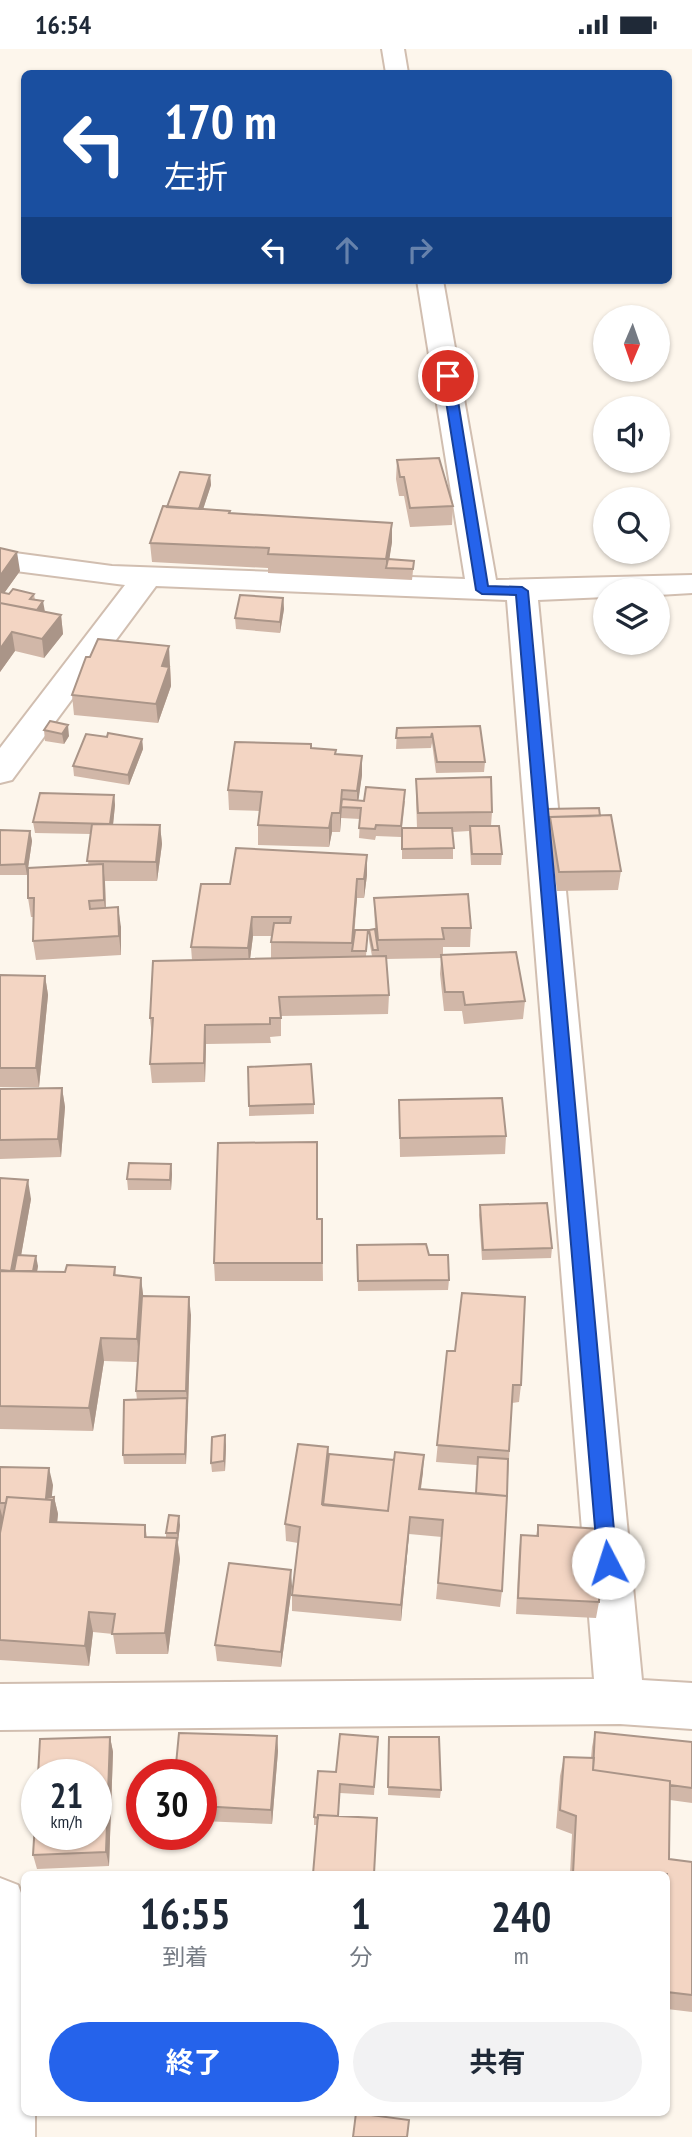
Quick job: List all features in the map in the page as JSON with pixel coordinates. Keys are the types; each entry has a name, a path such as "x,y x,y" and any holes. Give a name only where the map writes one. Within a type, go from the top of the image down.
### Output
{"street":[{"path":"393,49 396,70"},
{"path":"431,284 482,590"},
{"path":"0,560 112,575 482,590 522,591 692,584"},
{"path":"0,772 148,576"},
{"path":"522,591 620,1702"},
{"path":"0,1707 620,1702 692,1706"},
{"path":"0,1903 6,1975 8,2137"}],"building":[{"path":"439,458 453,506 410,508 404,477 400,477 397,460"},
{"path":"180,472 210,475 199,509 167,507"},
{"path":"163,506 392,523 386,559 268,554 269,548 150,543"},
{"path":"0,548 17,552 0,576"},
{"path":"388,559 414,561 413,569 386,568"},
{"path":"13,589 34,594 30,599 43,601 37,610 0,603 0,592 9,594"},
{"path":"240,595 283,598 280,622 235,618"},
{"path":"0,603 61,615 42,639 12,632 0,649"},
{"path":"98,639 169,646 162,666 169,667 156,704 72,695 86,657 90,657"},
{"path":"50,721 68,725 62,734 44,730"},
{"path":"480,726 485,762 437,762 432,733 431,737 396,738 397,728"},
{"path":"108,733 142,739 128,775 73,766 86,734 107,737"},
{"path":"235,742 311,744 311,748 336,750 335,754 362,756 357,791 342,790 340,813 332,813 329,828 258,825 262,792 228,790"},
{"path":"491,777 492,812 418,813 416,779"},
{"path":"366,787 405,790 401,826 376,825 375,829 359,828 361,808 341,807 342,799 364,801"},
{"path":"40,793 114,795 110,824 33,822"},
{"path":"599,808 600,816 550,817 550,822 546,809"},
{"path":"611,815 621,871 559,872 550,817"},
{"path":"92,824 160,825 156,862 87,861"},
{"path":"470,826 499,826 502,854 472,854"},
{"path":"402,828 452,828 454,848 402,849"},
{"path":"0,830 30,831 25,864 0,865"},
{"path":"236,848 367,855 364,879 357,879 352,943 271,942 274,923 290,923 291,917 252,917 248,948 191,947 201,884 230,884"},
{"path":"103,864 104,900 89,901 90,909 118,907 119,936 33,941 34,898 28,898 28,868"},
{"path":"468,894 471,928 442,928 444,939 378,940 374,898"},
{"path":"375,929 378,950 373,950 369,930"},
{"path":"355,930 368,930 366,951 352,951"},
{"path":"516,952 525,1001 465,1005 463,992 445,992 441,955"},
{"path":"386,956 389,995 279,997 281,1018 270,1018 270,1024 205,1025 204,1063 150,1064 153,961"},
{"path":"0,975 45,976 36,1068 0,1068"},
{"path":"311,1064 314,1104 249,1106 248,1067"},
{"path":"62,1088 58,1139 0,1140 0,1089"},
{"path":"502,1098 506,1136 400,1138 399,1100"},
{"path":"317,1142 317,1219 322,1219 322,1263 214,1263 218,1143"},
{"path":"129,1163 171,1164 170,1180 127,1179"},
{"path":"0,1178 28,1180 11,1271 0,1270"},
{"path":"547,1203 552,1248 483,1250 480,1205"},
{"path":"426,1244 429,1255 448,1255 449,1280 358,1281 357,1245"},
{"path":"17,1255 36,1256 33,1271 14,1271"},
{"path":"67,1265 115,1267 114,1275 141,1278 137,1339 101,1338 89,1408 0,1406 0,1271 65,1272"},
{"path":"462,1293 525,1297 521,1385 513,1385 509,1451 437,1445 447,1351 455,1351"},
{"path":"142,1296 189,1297 186,1391 136,1391"},
{"path":"187,1398 185,1454 123,1455 124,1400"},
{"path":"225,1435 224,1461 211,1463 212,1437"},
{"path":"298,1444 328,1447 322,1504 388,1511 395,1452 424,1455 419,1489 507,1496 502,1591 438,1583 443,1520 410,1517 401,1605 292,1595 300,1527 285,1524"},
{"path":"329,1454 394,1460 388,1511 323,1505"},
{"path":"478,1457 508,1459 507,1496 476,1493"},
{"path":"0,1467 49,1468 46,1498 54,1497 53,1505 52,1500 7,1497 6,1503 0,1503"},
{"path":"7,1497 52,1500 50,1522 145,1525 145,1537 177,1538 165,1633 112,1634 115,1614 89,1612 85,1646 0,1640 0,1533"},
{"path":"169,1515 179,1516 177,1533 166,1533"},
{"path":"538,1525 601,1529 599,1602 518,1598 521,1535 538,1536"},
{"path":"229,1563 291,1570 281,1652 215,1645"},
{"path":"595,1732 692,1742 692,1788 670,1785 670,1781 593,1770"},
{"path":"179,1733 277,1736 271,1810 217,1807 217,1759 177,1759"},
{"path":"340,1734 378,1737 374,1787 340,1784 338,1816 314,1817 318,1771 336,1772"},
{"path":"110,1737 109,1759 39,1759 40,1739"},
{"path":"389,1737 439,1737 441,1790 388,1787"},
{"path":"564,1757 594,1758 593,1770 670,1781 669,1859 692,1862 692,1995 670,1992 670,1871 573,1871 576,1816 560,1810"},
{"path":"318,1815 377,1818 374,1871 313,1871"},
{"path":"33,1850 106,1850 106,1852 33,1855"},
{"path":"356,2116 409,2120 407,2137 353,2137"}],"route":[{"path":"448,376 482,590 522,591 608,1563"}]}
